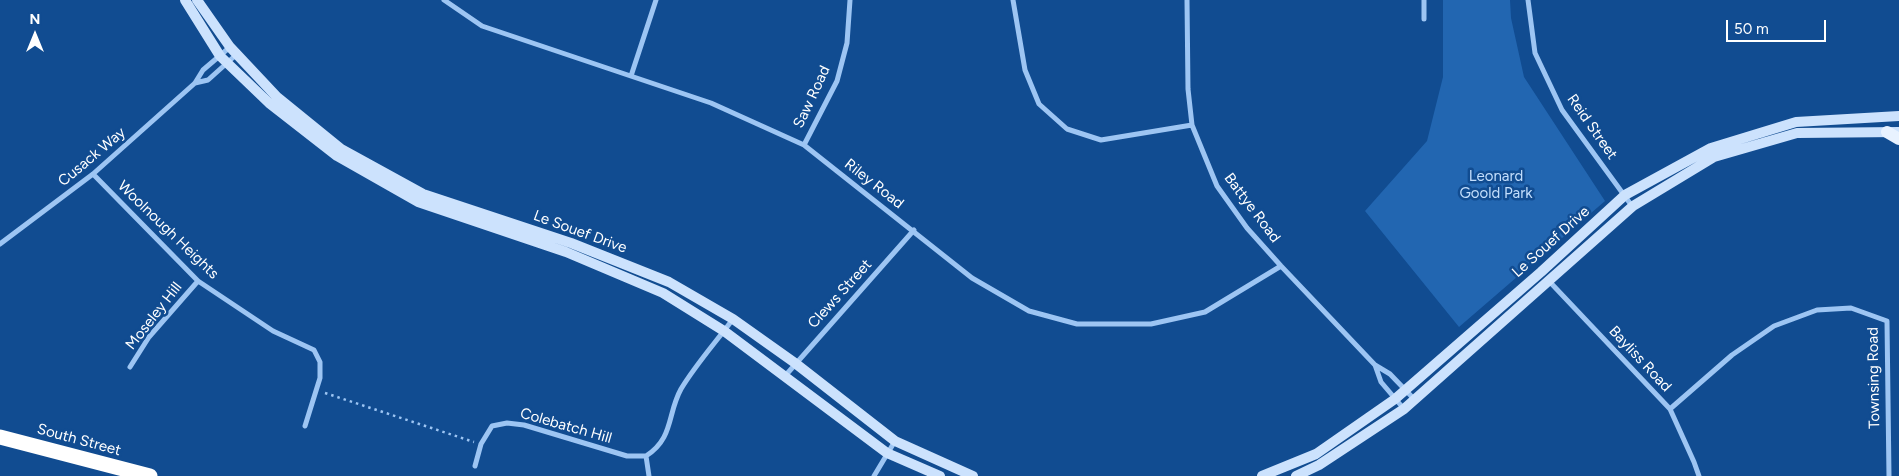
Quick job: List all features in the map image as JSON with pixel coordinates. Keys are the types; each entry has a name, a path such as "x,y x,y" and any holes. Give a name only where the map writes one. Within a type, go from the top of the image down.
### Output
{"highway":[{"name":"South Street","path":"0,437 150,476"}],"main road":[{"path":"1893,132 1899,139"}],"street":[{"name":"Le Souef Drive","path":"185,0 220,56 269,104 337,156 418,202 566,252 663,293 724,330 887,453 940,476"},
{"name":"Le Souef Drive","path":"197,0 233,51 277,97 341,149 422,194 571,243 669,282 733,319 796,363 895,441 973,476"},
{"name":"Riley Road","path":"444,0 482,26 711,104 804,145 914,230 972,278 1029,311 1077,324 1151,324 1205,312 1281,266"},
{"path":"631,76 656,0"},
{"name":"Saw Road","path":"804,145 837,81 846,43 850,0"},
{"path":"1013,0 1025,70 1039,104 1067,129 1101,140 1192,125"},
{"name":"Battye Road","path":"1187,0 1188,89 1192,125 1217,186 1247,228 1281,266 1375,365 1390,374 1414,400"},
{"path":"1424,0 1424,19"},
{"name":"Reid Street","path":"1528,0 1535,53 1562,110 1633,206"},
{"name":"Cusack Way","path":"0,244 93,174 195,83 202,70 220,56 233,51"},
{"name":"Cusack Way","path":"195,83 208,80 228,64 233,51"},
{"name":"Le Souef Drive","path":"1262,476 1316,454 1395,399 1541,272 1625,195 1711,148 1796,122 1899,116"},
{"name":"Le Souef Drive","path":"1296,476 1320,465 1404,409 1550,282 1633,206 1714,157 1797,133 1893,132"},
{"name":"Woolnough Heights","path":"93,174 198,281 273,330 314,350 320,362 320,378 305,426"},
{"name":"Clews Street","path":"785,376 914,230"},
{"name":"Bayliss Road","path":"1541,272 1670,409 1694,462 1698,476"},
{"name":"Moseley Hill","path":"130,367 149,337 198,281"},
{"name":"Townsing Road","path":"1670,409 1732,355 1774,326 1817,310 1851,308 1887,321 1889,476"},
{"path":"649,476 646,456 657,449 663,440 681,390 733,319"},
{"name":"Battye Road","path":"1375,365 1381,382 1404,409"},
{"name":"Colebatch Hill","path":"475,466 481,444 492,426 507,423 524,425 627,456 646,456"},
{"path":"874,476 895,441"}],"path":[{"path":"317,390 481,444"}],"green space":[{"name":"Leonard Goold Park","path":"1443,0 1510,0 1511,18 1524,77 1605,201 1459,327 1365,211 1427,141 1443,77"}]}
